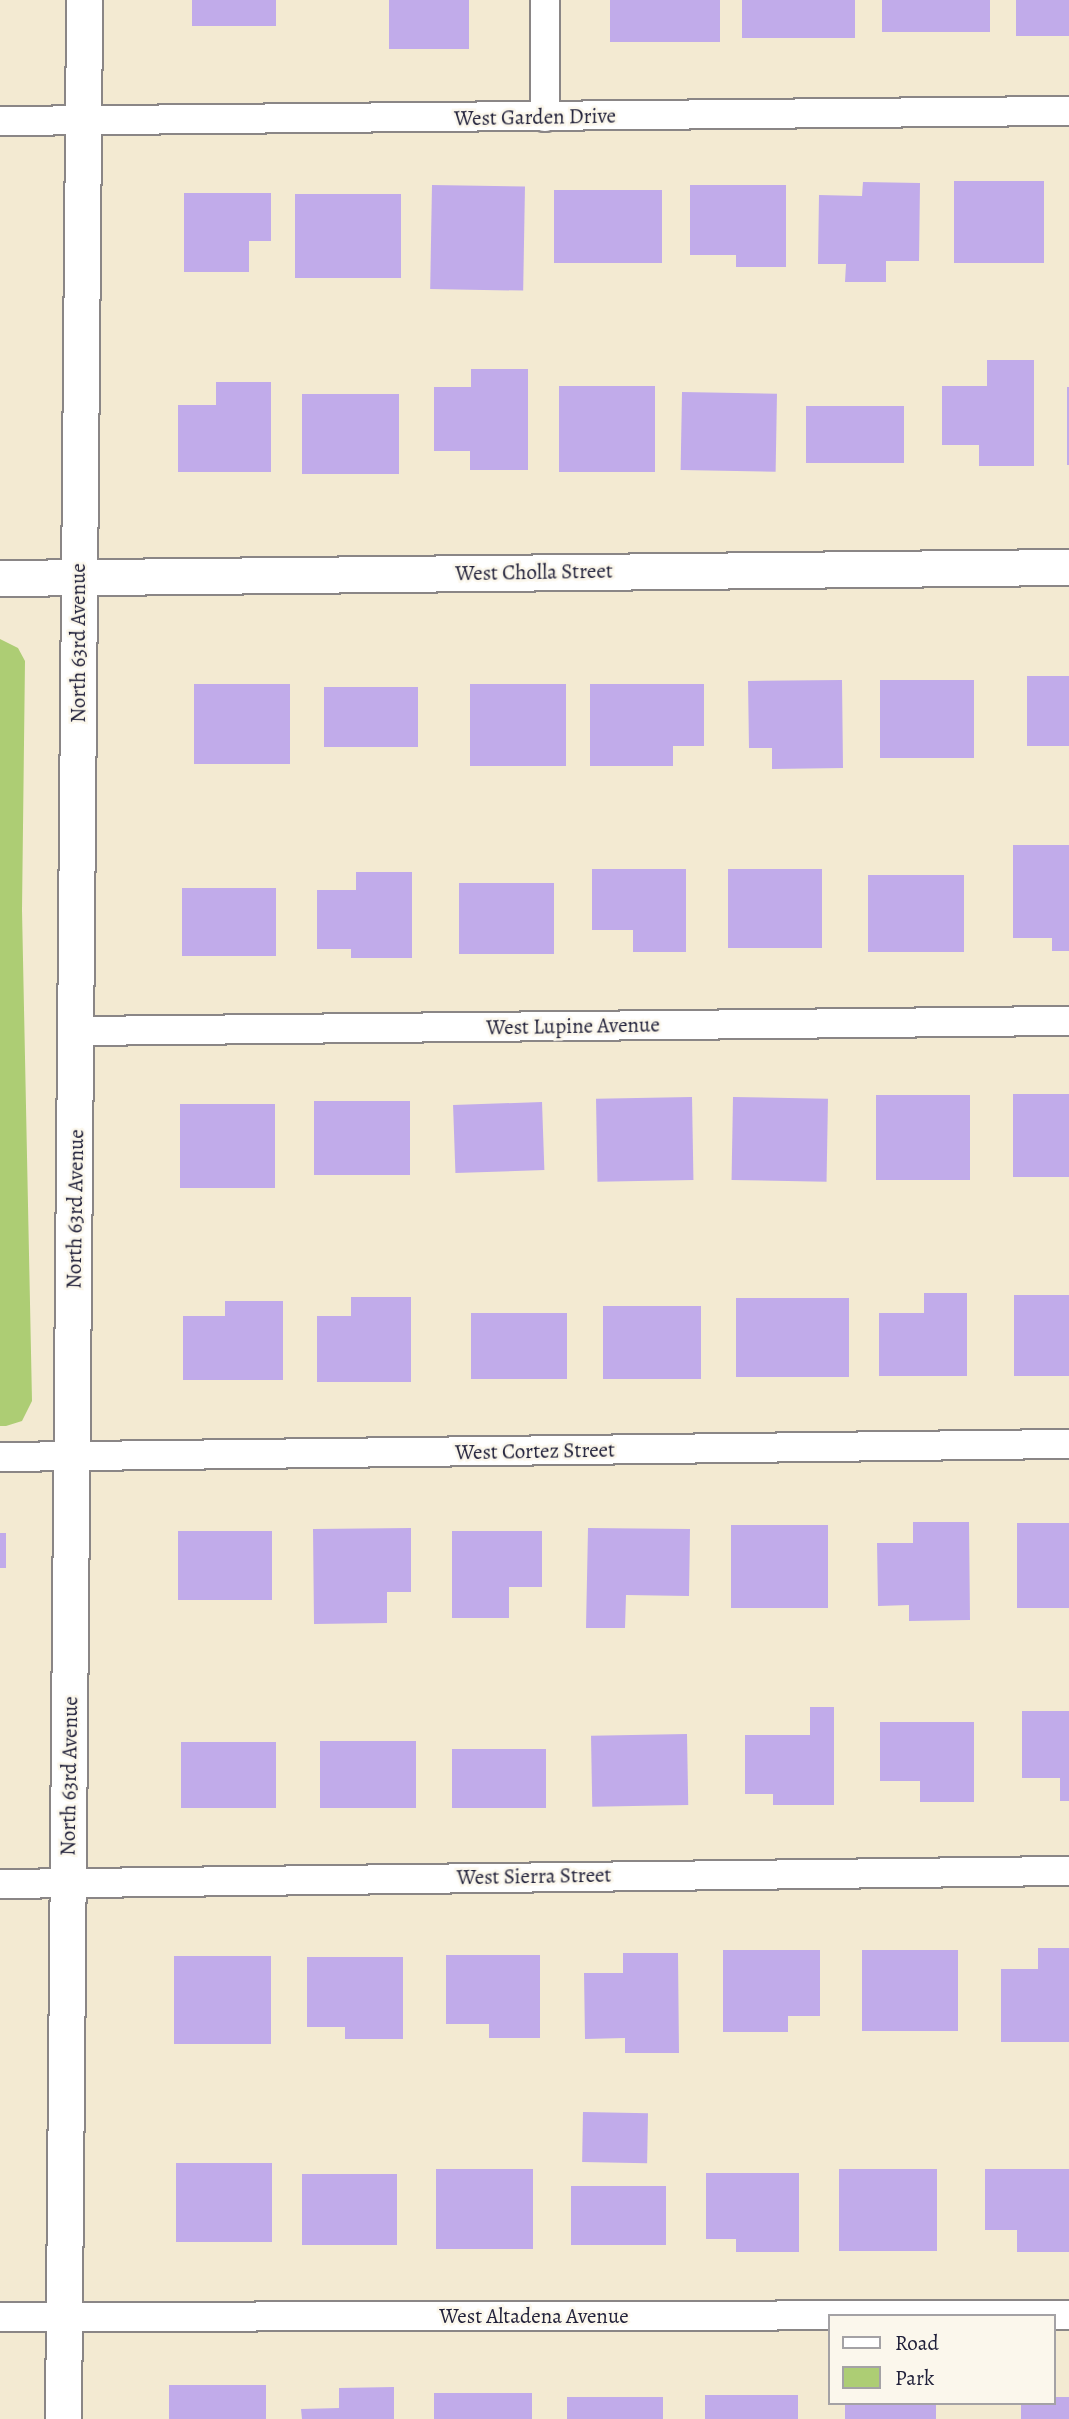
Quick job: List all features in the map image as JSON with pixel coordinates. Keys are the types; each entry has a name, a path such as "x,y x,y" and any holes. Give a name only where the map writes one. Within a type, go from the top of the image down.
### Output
{"street":[{"name":"North 63rd Avenue","path":"63,2419 84,0"},
{"path":"545,0 545,117"},
{"name":"West Garden Drive","path":"0,121 1069,111"},
{"name":"West Cholla Street","path":"0,578 1069,567"},
{"name":"West Lupine Avenue","path":"77,1031 1069,1021"},
{"name":"West Cortez Street","path":"0,1457 1069,1444"},
{"name":"West Sierra Street","path":"0,1884 68,1880 1069,1871"},
{"name":"West Altadena Avenue","path":"0,2317 828,2315"}],"green space":[{"path":"0,639 18,648 25,661 22,910 32,1401 22,1421 6,1426 0,1426"}],"building":[{"path":"192,0 276,0 276,26 192,26"},
{"path":"389,0 469,0 469,49 389,49"},
{"path":"610,0 720,0 720,42 610,42"},
{"path":"742,0 855,0 855,38 742,38"},
{"path":"882,0 990,0 990,32 882,32"},
{"path":"1016,0 1069,0 1069,36 1016,36"},
{"path":"954,181 1044,181 1044,263 954,263"},
{"path":"863,182 920,183 919,261 886,261 886,282 845,282 846,264 818,264 819,195 862,196"},
{"path":"432,185 525,187 523,291 430,289"},
{"path":"690,185 786,185 786,267 736,267 736,255 690,255"},
{"path":"554,190 662,190 662,263 554,263"},
{"path":"184,193 271,193 271,241 249,241 249,272 184,272"},
{"path":"295,194 401,194 401,278 295,278"},
{"path":"987,360 1034,360 1034,466 979,466 979,445 942,445 942,386 987,386"},
{"path":"471,369 528,369 528,470 470,470 470,451 434,451 434,387 471,387"},
{"path":"216,382 271,382 271,472 178,472 178,405 216,405"},
{"path":"559,386 655,386 655,472 559,472"},
{"path":"1069,387 1069,465 1067,465"},
{"path":"682,392 777,394 776,472 681,470"},
{"path":"302,394 399,394 399,474 302,474"},
{"path":"806,406 904,406 904,463 806,463"},
{"path":"1027,676 1069,676 1069,746 1027,746"},
{"path":"842,680 843,768 772,769 772,748 749,748 748,681"},
{"path":"880,680 974,680 974,758 880,758"},
{"path":"194,684 290,684 290,764 194,764"},
{"path":"470,684 566,684 566,766 470,766"},
{"path":"590,684 704,684 704,746 673,746 673,766 590,766"},
{"path":"324,687 418,687 418,747 324,747"},
{"path":"1013,845 1069,845 1069,951 1052,951 1052,938 1013,938"},
{"path":"592,869 686,869 686,952 633,952 633,930 592,930"},
{"path":"728,869 822,869 822,948 728,948"},
{"path":"356,872 412,872 412,958 351,958 351,949 317,949 317,890 356,890"},
{"path":"868,875 964,875 964,952 868,952"},
{"path":"459,883 554,883 554,954 459,954"},
{"path":"182,888 276,888 276,956 182,956"},
{"path":"1013,1094 1069,1094 1069,1177 1013,1177"},
{"path":"876,1095 970,1095 970,1180 876,1180"},
{"path":"692,1097 693,1180 597,1182 596,1099"},
{"path":"733,1097 828,1099 827,1182 732,1180"},
{"path":"314,1101 410,1101 410,1175 314,1175"},
{"path":"542,1102 544,1170 455,1173 453,1105"},
{"path":"180,1104 275,1104 275,1188 180,1188"},
{"path":"924,1293 967,1293 967,1376 879,1376 879,1313 924,1313"},
{"path":"1014,1295 1069,1295 1069,1376 1014,1376"},
{"path":"351,1297 411,1297 411,1382 317,1382 317,1316 351,1316"},
{"path":"736,1298 849,1298 849,1377 736,1377"},
{"path":"225,1301 283,1301 283,1380 183,1380 183,1316 225,1316"},
{"path":"603,1306 701,1306 701,1379 603,1379"},
{"path":"471,1313 567,1313 567,1379 471,1379"},
{"path":"913,1522 969,1522 970,1620 909,1621 909,1605 878,1606 877,1543 913,1543"},
{"path":"1017,1523 1069,1523 1069,1608 1017,1608"},
{"path":"731,1525 828,1525 828,1608 731,1608"},
{"path":"411,1528 411,1592 387,1592 387,1623 314,1624 313,1529"},
{"path":"588,1528 690,1529 689,1596 626,1595 625,1628 586,1628"},
{"path":"178,1531 272,1531 272,1600 178,1600"},
{"path":"452,1531 542,1531 542,1587 509,1587 509,1618 452,1618"},
{"path":"0,1533 6,1533 6,1568 0,1568"},
{"path":"810,1707 834,1707 834,1805 773,1805 773,1794 745,1794 745,1735 810,1735"},
{"path":"1022,1711 1069,1711 1069,1801 1060,1801 1060,1778 1022,1778"},
{"path":"880,1722 974,1722 974,1802 920,1802 920,1781 880,1781"},
{"path":"687,1734 688,1805 592,1807 591,1736"},
{"path":"320,1741 416,1741 416,1808 320,1808"},
{"path":"181,1742 276,1742 276,1808 181,1808"},
{"path":"452,1749 546,1749 546,1808 452,1808"},
{"path":"1038,1948 1069,1948 1069,2042 1001,2042 1001,1969 1038,1969"},
{"path":"723,1950 820,1950 820,2016 788,2016 788,2032 723,2032"},
{"path":"862,1950 958,1950 958,2031 862,2031"},
{"path":"623,1953 678,1953 679,2053 625,2053 625,2038 585,2039 584,1973 623,1973"},
{"path":"446,1955 540,1955 540,2038 489,2038 489,2024 446,2024"},
{"path":"174,1956 271,1956 271,2044 174,2044"},
{"path":"307,1957 403,1957 403,2039 345,2039 345,2027 307,2027"},
{"path":"583,2112 648,2113 647,2163 582,2162"},
{"path":"176,2163 272,2163 272,2242 176,2242"},
{"path":"436,2169 533,2169 533,2249 436,2249"},
{"path":"839,2169 937,2169 937,2251 839,2251"},
{"path":"985,2169 1069,2169 1069,2252 1017,2252 1017,2230 985,2230"},
{"path":"706,2173 799,2173 799,2252 736,2252 736,2239 706,2239"},
{"path":"302,2174 397,2174 397,2245 302,2245"},
{"path":"571,2186 666,2186 666,2245 571,2245"},
{"path":"169,2385 266,2385 266,2419 169,2419"},
{"path":"394,2387 394,2419 302,2419 301,2409 339,2408 339,2388"},
{"path":"434,2393 532,2393 532,2419 434,2419"},
{"path":"705,2395 798,2395 798,2419 705,2419"},
{"path":"567,2397 663,2397 663,2419 567,2419"},
{"path":"1055,2397 1069,2397 1069,2419 1021,2419 1021,2405 1055,2405"},
{"path":"845,2405 936,2405 936,2419 845,2419"}]}
